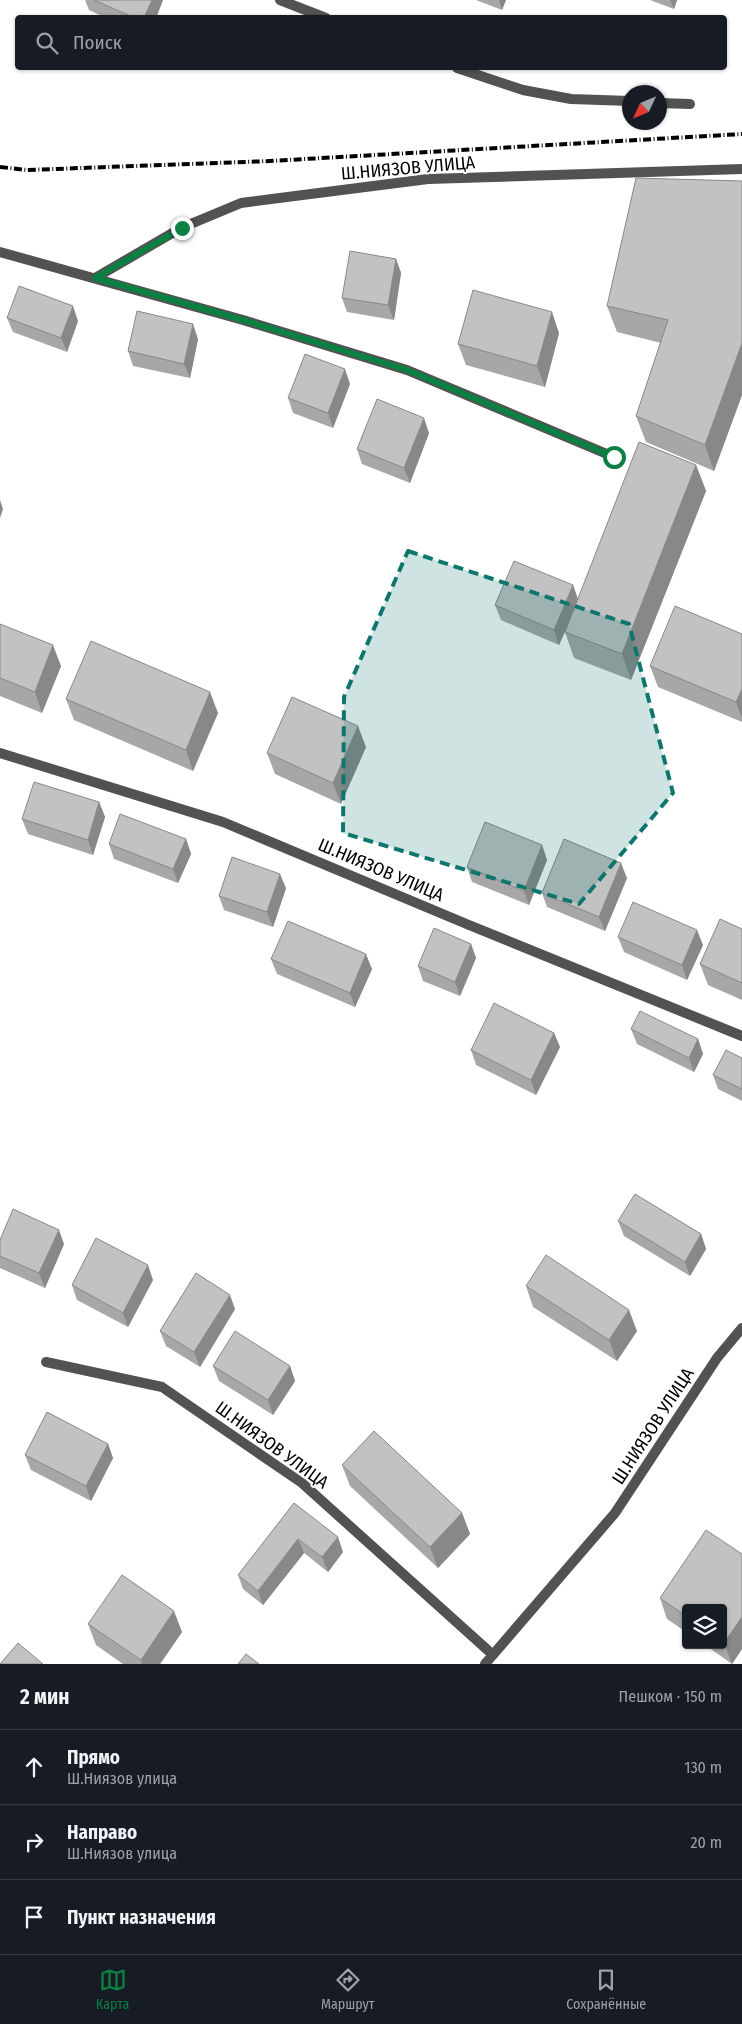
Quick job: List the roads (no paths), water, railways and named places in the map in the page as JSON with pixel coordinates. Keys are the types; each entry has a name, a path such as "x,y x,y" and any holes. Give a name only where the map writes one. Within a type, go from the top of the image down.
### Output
{"street":[{"path":"280,0 318,15"},
{"path":"463,70 522,90 572,99 622,101"},
{"path":"667,103 690,104"},
{"name":"Ш.НИЯЗОВ УЛИЦА","path":"95,278 182,228 241,203 428,179 742,169"},
{"path":"0,252 243,320 407,370 614,457"},
{"name":"Ш.НИЯЗОВ УЛИЦА","path":"0,753 223,822 468,925 742,1036"},
{"name":"Ш.НИЯЗОВ УЛИЦА","path":"485,1664 615,1513 717,1358 742,1328"},
{"name":"Ш.НИЯЗОВ УЛИЦА","path":"46,1362 162,1387 302,1483 492,1654"}],"railway":[{"path":"0,167 27,170 270,161 742,134"}]}
